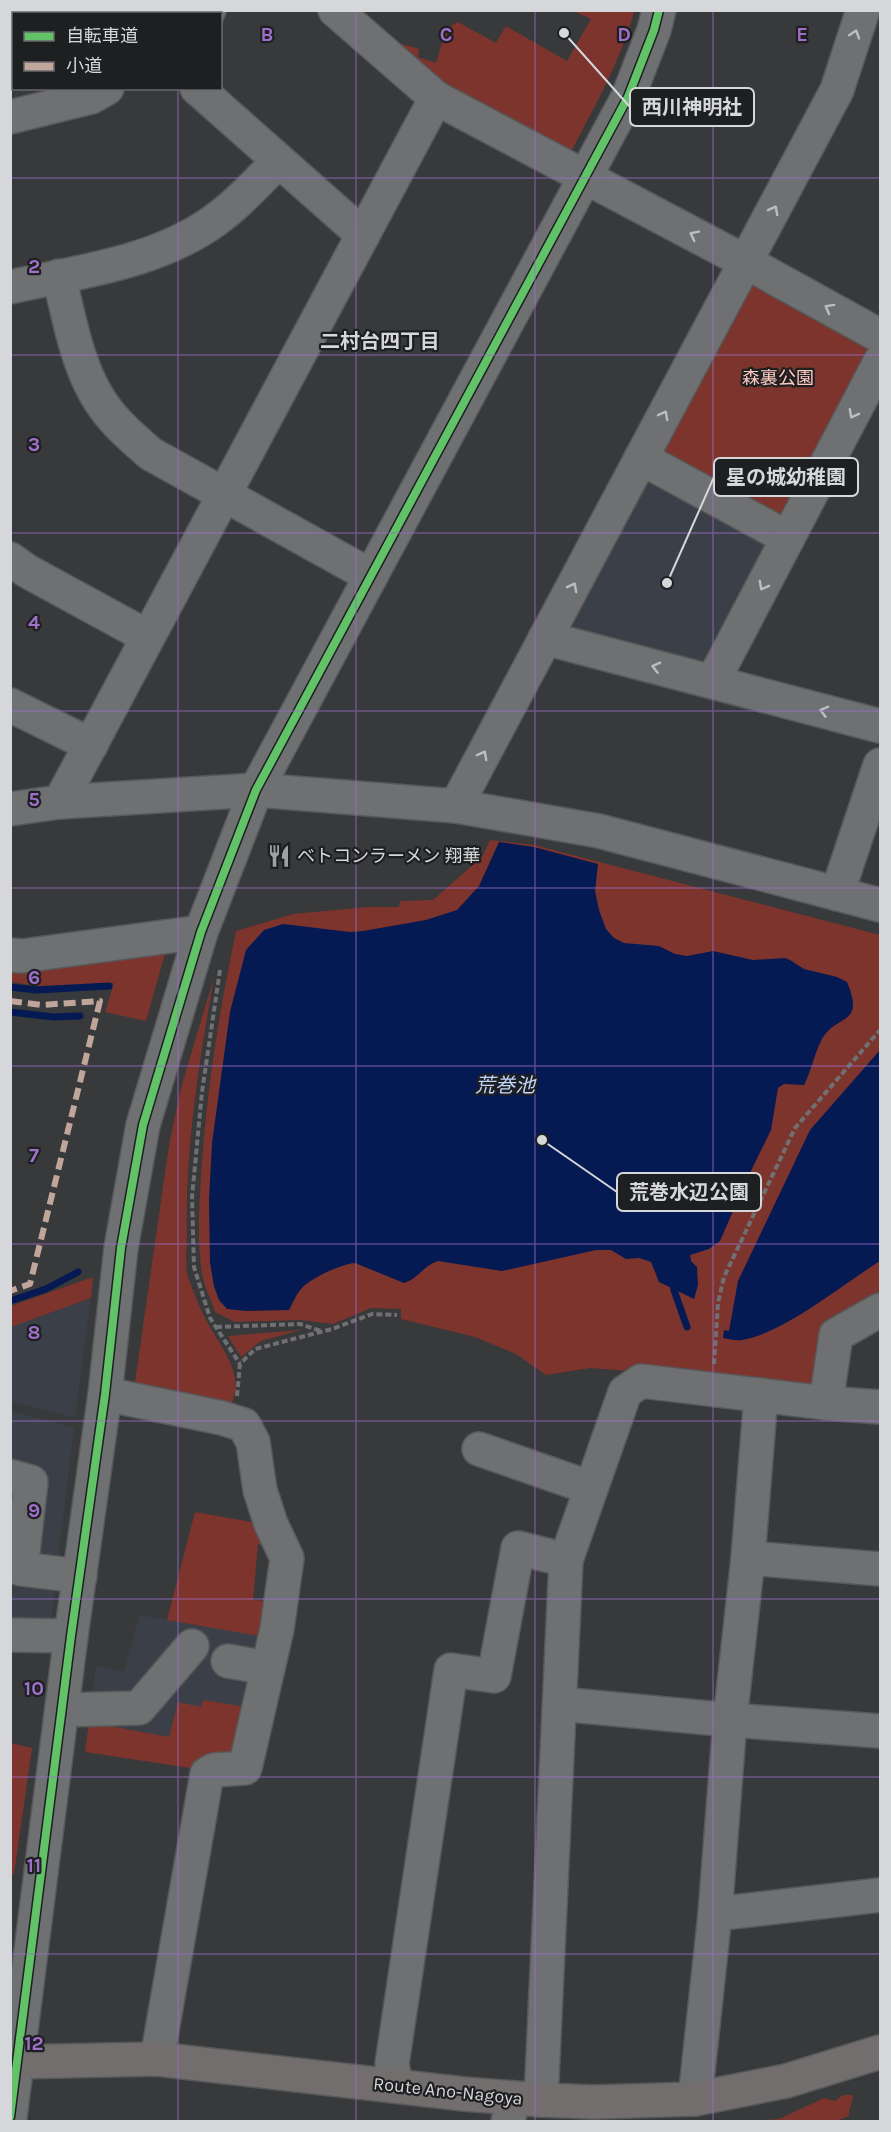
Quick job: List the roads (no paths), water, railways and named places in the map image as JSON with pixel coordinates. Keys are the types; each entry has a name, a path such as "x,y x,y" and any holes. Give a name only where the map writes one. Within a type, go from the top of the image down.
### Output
{"main road":[{"name":"Route Ano-Nagoya","path":"14,2062 157,2059 396,2085 521,2106 695,2099 786,2081 880,2052"}],"street":[{"path":"335,10 436,98 746,262 880,336"},
{"path":"10,2117 14,2062 105,1394 122,1248 143,1125 201,932 256,790 628,97 654,30 659,10"},
{"path":"456,806 837,90 863,10"},
{"path":"10,117 92,97 103,90"},
{"path":"199,90 363,235"},
{"path":"60,802 436,98"},
{"path":"10,287 139,258 184,239 222,215 279,161"},
{"path":"59,276 79,355 92,386 106,410 124,431 151,454 371,576"},
{"path":"713,681 880,362"},
{"path":"641,458 788,538"},
{"path":"10,558 27,571 148,637"},
{"path":"545,639 880,726"},
{"path":"10,705 91,745"},
{"path":"837,894 869,837 880,765"},
{"path":"10,809 60,802 256,790 456,806 599,831 880,905"},
{"path":"10,955 22,956 201,932"},
{"path":"826,1403 836,1335 880,1310"},
{"path":"521,2106 560,1704 566,1560 625,1392 641,1381 826,1403 880,1407"},
{"path":"105,1394 244,1425 253,1442 260,1490 271,1524 287,1558 277,1629 245,1768 214,1770 207,1774 157,2059"},
{"path":"695,2099 715,1914 730,1720 748,1558 761,1395"},
{"path":"479,1449 591,1488"},
{"path":"10,1476 31,1482 21,1569 80,1576"},
{"path":"396,2085 392,2064 451,1670 494,1676 518,1548 566,1560"},
{"path":"748,1558 880,1569"},
{"path":"10,1635 71,1636"},
{"path":"62,1710 138,1708 192,1646"},
{"path":"228,1661 268,1668"},
{"path":"560,1704 880,1731"},
{"path":"715,1914 880,1895"}],"water":[{"name":"荒巻池","path":"499,842 534,847 598,864 595,891 599,910 606,929 614,938 624,943 659,946 675,954 687,956 713,951 753,960 785,958 804,969 837,977 847,982 852,996 851,1013 827,1032 821,1041 804,1085 784,1084 778,1088 771,1130 720,1241 709,1249 690,1255 691,1261 697,1267 698,1285 694,1299 659,1282 651,1262 639,1258 626,1259 611,1250 596,1250 502,1271 438,1261 404,1283 355,1263 334,1269 306,1284 289,1310 227,1309 219,1300 210,1263 209,1200 212,1143 230,1012 246,950 264,930 283,924 350,932 363,931 426,920 457,910 479,886"},
{"path":"880,1050 880,1261 812,1307 776,1328 742,1340 723,1338 724,1330 729,1331 738,1281 810,1130"}],"waterway":[{"path":"10,987 36,990 109,986"},
{"path":"10,1012 53,1017 80,1016"},
{"path":"10,1301 46,1289 78,1272"},
{"path":"673,1283 687,1327"}],"place":[{"name":"西川神明社","path":"564,33"},
{"name":"星の城幼稚園","path":"667,583"},
{"name":"ベトコンラーメン 翔華","path":"279,856"},
{"name":"荒巻水辺公園","path":"542,1140"}],"district":[{"name":"二村台四丁目","path":"380,341"}],"park label":[{"name":"森裏公園","path":"778,378"}]}
